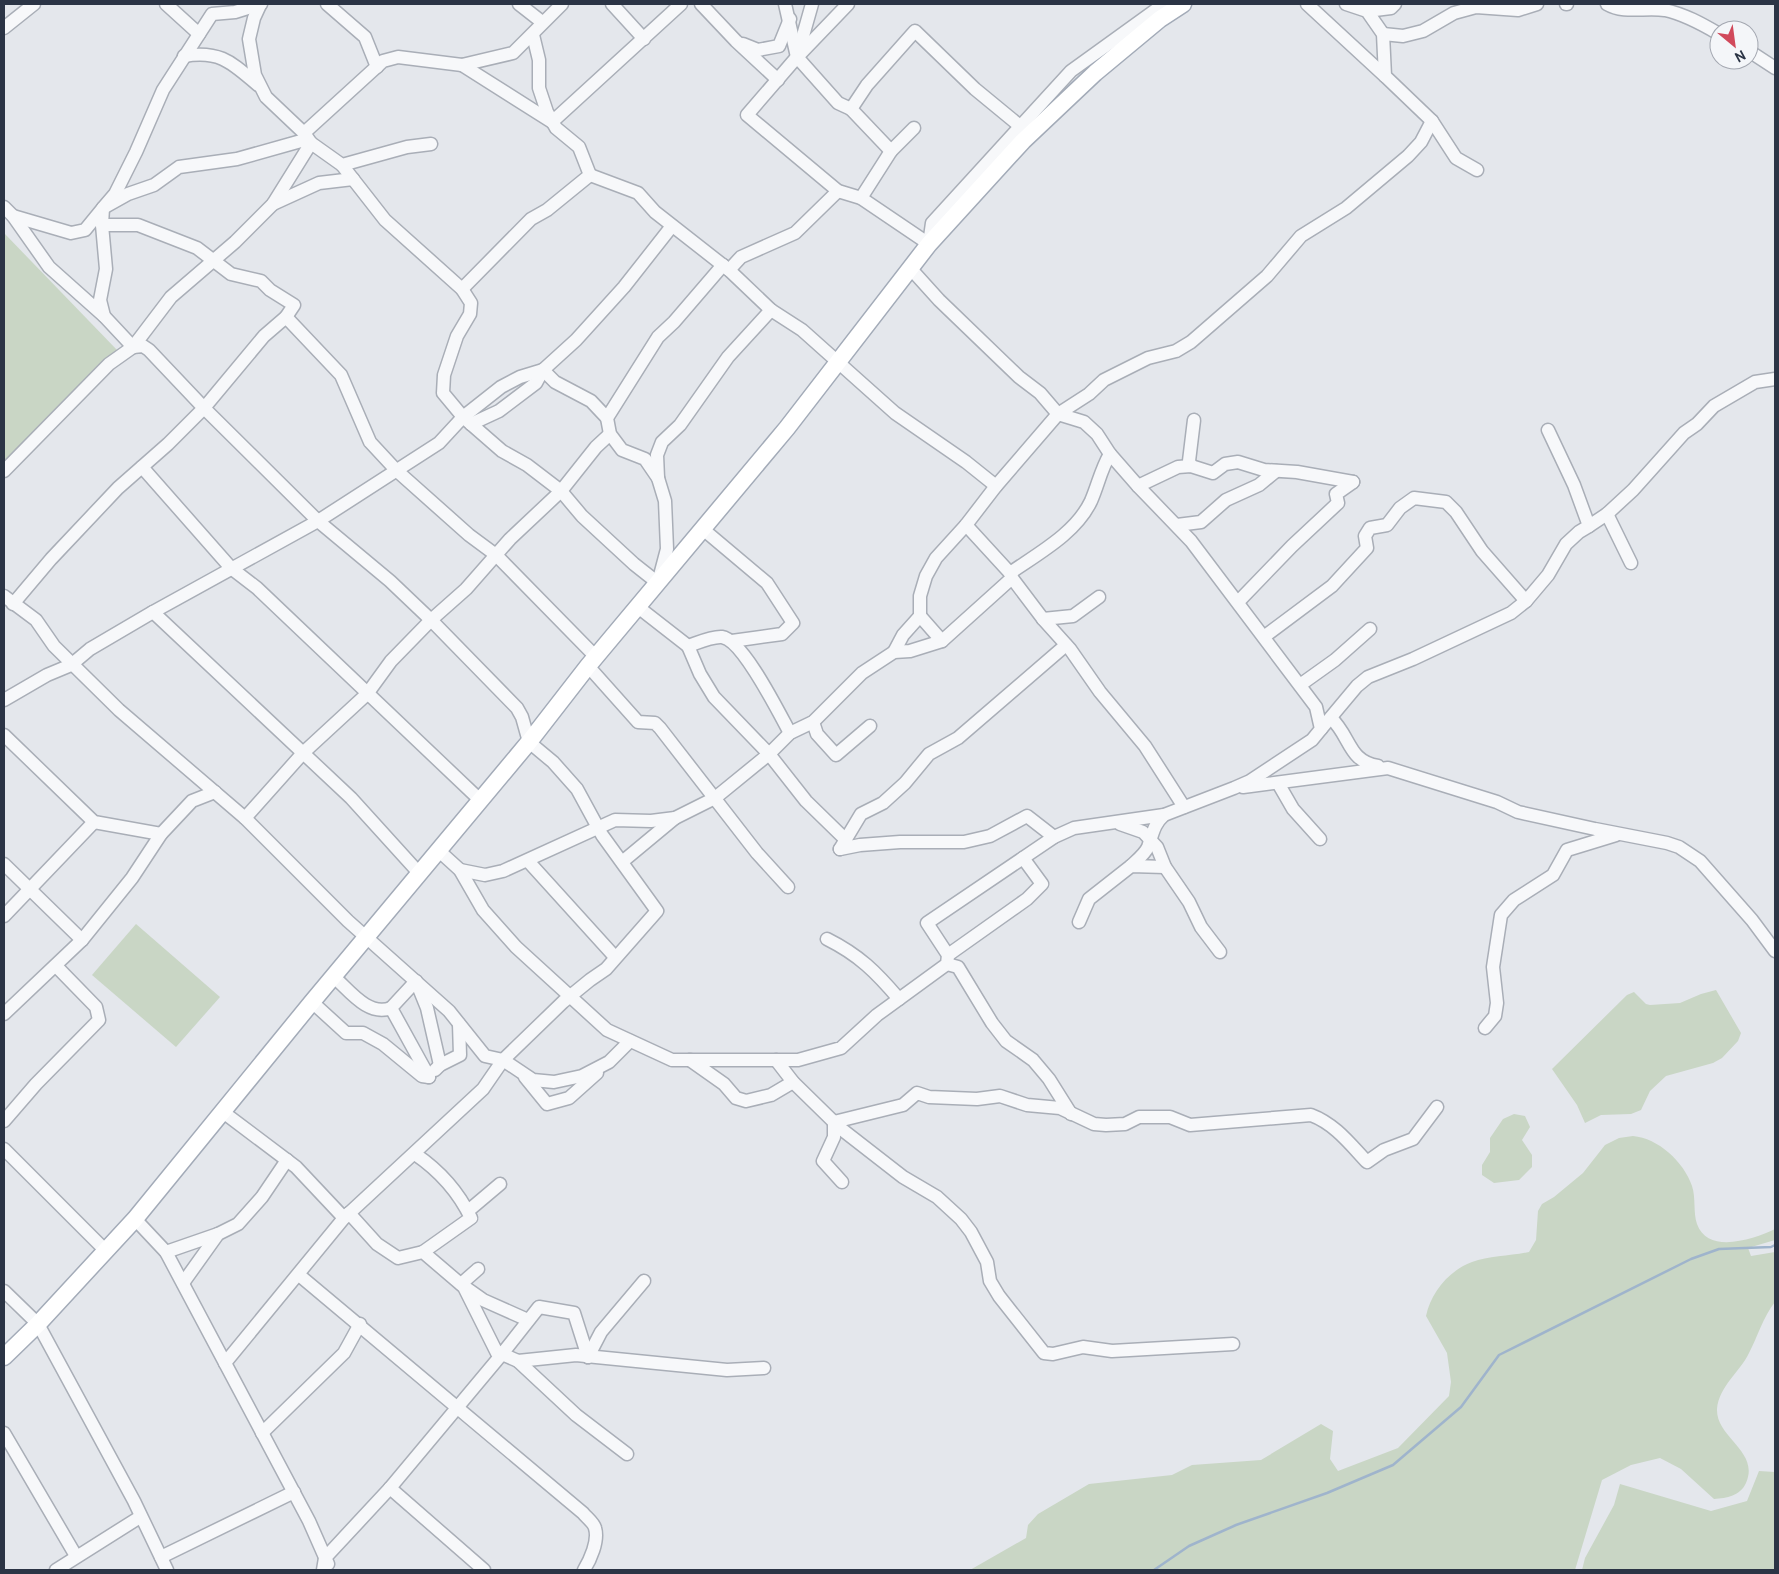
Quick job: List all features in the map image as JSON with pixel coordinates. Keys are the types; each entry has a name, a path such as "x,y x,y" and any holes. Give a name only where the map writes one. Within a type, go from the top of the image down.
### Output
{"main road":[{"path":"4,1357 38,1324 135,1218 333,976 368,937 529,742 638,606 704,530 929,244 1023,141 1095,73 1160,19 1183,4"}],"street":[{"path":"4,28 34,4"},
{"path":"166,4 199,34"},
{"path":"8,212 71,233 85,230 114,194 136,152 164,90 215,9 235,12 261,4"},
{"path":"261,4 254,18 249,38 255,75 266,97 308,138 342,165 385,220 462,289 471,303 470,314 456,336 444,374 443,393 467,420 502,451 527,465 561,491 582,516 634,564 658,583 666,549 665,501 658,478 657,455 662,442 680,426 728,357 771,310"},
{"path":"327,4 365,37 377,66"},
{"path":"519,4 542,22"},
{"path":"4,471 109,364 133,347 171,297 215,260 273,204 308,138 377,66 398,57 462,65 513,53 562,4"},
{"path":"612,4 644,39"},
{"path":"552,122 681,4"},
{"path":"701,4 736,41 778,80"},
{"path":"785,4 790,19 797,57 838,103 850,109 891,151"},
{"path":"797,57 812,4"},
{"path":"848,4 797,57 747,115 838,191 861,198 929,244 932,223 1071,71 1164,4"},
{"path":"1307,4 1432,121 1456,158 1477,170"},
{"path":"1346,4 1367,11 1391,8 1395,4"},
{"path":"1383,34 1403,36 1423,32 1454,13 1476,7 1518,10 1537,4"},
{"path":"1607,4 1616,10 1665,10 1681,15 1709,29"},
{"path":"1367,11 1383,34 1385,76"},
{"path":"736,41 758,50 779,46 790,19"},
{"path":"850,109 867,85 915,31 975,90 992,101 1020,126"},
{"path":"533,34 539,60 539,88 552,122 556,128 579,147 590,176"},
{"path":"184,56 199,54 226,58 261,88"},
{"path":"1759,58 1775,68"},
{"path":"462,65 552,122"},
{"path":"942,641 920,616 920,596 926,576 936,558 966,526 996,486 1058,414 1089,394 1104,380 1148,358 1176,351 1190,342 1267,276 1301,236 1346,208 1408,156 1420,142 1432,121"},
{"path":"861,198 891,151 914,128"},
{"path":"104,208 128,194 154,185 178,168 237,159 308,138"},
{"path":"342,165 407,147 431,144"},
{"path":"590,176 638,192 655,212 726,268 771,310 802,330 895,413 966,462 996,486"},
{"path":"462,289 531,219 547,210 590,176"},
{"path":"273,204 319,183 353,179"},
{"path":"606,418 658,337 726,268 741,257 795,233 838,191"},
{"path":"104,208 102,225 106,269 100,300 104,316"},
{"path":"8,212 48,267 104,316 133,347"},
{"path":"102,225 138,225 197,248 231,274 261,281 270,290 294,305 286,317 264,336 204,408 118,488 8,600 36,620 54,646 119,710 245,818 348,921 448,1011 484,1056 503,1060 533,1080 554,1082 582,1076 609,1062"},
{"path":"467,420 499,411 536,383 543,370 576,340 618,293 672,226"},
{"path":"911,269 939,300 1019,377 1040,393 1058,414 1084,422 1138,486 1177,525 1264,636 1316,707 1320,729"},
{"path":"286,317 341,374 370,442 396,470 469,535 496,555 592,662 638,722 655,723 660,728 757,853 788,887"},
{"path":"133,347 143,346 148,350 318,521 390,581 517,708 522,717 529,742 552,762 577,789 598,827 657,910 606,969 571,996 503,1060 482,1089 415,1154 346,1215 299,1275 225,1363"},
{"path":"543,370 555,382 591,401 606,418 610,434 622,450 646,459 658,478"},
{"path":"4,700 47,675 71,664 90,649 153,612 318,521 439,443 467,420 501,387 520,377 543,370"},
{"path":"1071,1114 1049,1079 1033,1060 1006,1041 992,1024 958,968 948,960 927,922 1054,837 1074,828 1164,815 1250,781 1312,740 1357,686 1368,677 1413,659 1511,613 1526,601 1548,575 1566,544 1579,532 1607,514 1633,490 1684,433 1697,424 1714,406 1755,382 1775,379"},
{"path":"1191,466 1189,461 1194,420"},
{"path":"1548,430 1574,485 1589,526"},
{"path":"245,818 303,753 367,694 391,661 431,620 466,590 496,555 561,491 610,434"},
{"path":"622,862 675,818 715,798 769,754 790,733 813,722 862,673 894,652 910,650 942,641 1011,576 1071,529 1091,501 1110,454"},
{"path":"1138,486 1178,467 1191,466 1213,473 1225,464 1238,462 1264,470 1297,472 1353,482 1336,494 1338,503 1292,546 1238,602"},
{"path":"142,467 231,568 257,588 480,800"},
{"path":"1177,525 1201,522 1226,500 1259,485 1276,471"},
{"path":"1264,636 1332,586 1367,548 1365,536 1370,528 1387,525 1400,508 1414,498 1446,502 1456,512 1482,551 1526,601"},
{"path":"1607,514 1631,563"},
{"path":"966,526 1011,576 1043,619 1066,644 1100,692 1144,746 1184,807"},
{"path":"688,646 720,637 732,641 782,634 793,623 767,583 704,530"},
{"path":"1043,619 1073,616 1099,598"},
{"path":"638,606 688,646 700,674 714,697 769,754 806,801 846,840"},
{"path":"153,612 351,798 419,873"},
{"path":"894,652 903,635 920,616"},
{"path":"1300,685 1335,660 1370,629"},
{"path":"732,641 758,676 790,733"},
{"path":"1054,837 1027,816 990,836 964,842 900,842 860,845 840,849 861,814 883,803 906,783 929,754 958,738 1066,644"},
{"path":"1331,718 1340,726 1356,758 1366,764 1388,768 1497,802 1518,812 1595,830 1601,829 1616,835 1667,842 1679,847 1700,861 1752,920 1775,951"},
{"path":"813,722 817,734 836,755 870,726"},
{"path":"4,734 8,750 94,822 161,834"},
{"path":"1234,788 1388,768"},
{"path":"1278,783 1293,809 1320,839"},
{"path":"4,1014 82,940 132,878 161,834 192,801 215,792"},
{"path":"1079,922 1089,899 1131,866 1148,848 1149,838 1156,823 1164,815"},
{"path":"460,870 485,875 528,861 615,820 651,821 675,818"},
{"path":"4,916 94,822"},
{"path":"1119,823 1143,832 1157,847 1165,867 1190,902 1201,927 1220,952"},
{"path":"1485,1028 1496,1016 1497,1003 1493,967 1501,915 1514,900 1553,875 1568,850 1616,835"},
{"path":"438,850 460,870 483,910 516,947 607,1030 672,1060 798,1060 840,1048 876,1015 1027,899 1042,884 1023,858"},
{"path":"528,861 615,957"},
{"path":"4,864 29,891 82,940"},
{"path":"1131,866 1165,867"},
{"path":"827,939 848,949 872,968 899,999"},
{"path":"4,1121 36,1084 99,1020 96,1007 56,966"},
{"path":"333,976 369,1008 382,1011 391,1008 416,981"},
{"path":"416,981 427,1008 440,1064"},
{"path":"312,1002 346,1033 363,1033 383,1044 422,1076 429,1077"},
{"path":"391,1008 429,1077"},
{"path":"429,1077 440,1064 460,1055 459,1024"},
{"path":"522,1073 548,1104 569,1098 630,1041"},
{"path":"690,1060 724,1084 736,1098 746,1101 771,1095 792,1082"},
{"path":"776,1060 792,1082 834,1122 902,1177 937,1197 961,1219 971,1232 987,1262 990,1281 999,1296 1044,1353 1053,1354 1084,1347 1112,1351 1234,1344"},
{"path":"834,1122 904,1105 917,1093 929,1097 977,1099 1000,1096 1027,1105 1060,1108 1094,1124 1116,1126 1139,1118 1170,1117 1190,1125 1311,1115 1324,1120 1339,1132 1367,1162 1384,1150 1413,1139 1437,1107"},
{"path":"223,1112 296,1167 377,1244 398,1258 423,1252 471,1218 460,1196 435,1168 415,1154"},
{"path":"834,1122 834,1137 823,1161 842,1182"},
{"path":"4,1149 105,1250"},
{"path":"166,1252 218,1234 238,1224 262,1197 287,1160"},
{"path":"468,1211 500,1184"},
{"path":"135,1218 166,1252 294,1492 324,1564 332,1570"},
{"path":"182,1283 218,1234"},
{"path":"423,1252 463,1286 484,1300 528,1320"},
{"path":"463,1286 478,1269"},
{"path":"299,1275 360,1324 456,1408 583,1513 595,1528 591,1559 584,1570"},
{"path":"588,1356 601,1332 644,1281"},
{"path":"463,1286 497,1353 518,1361 576,1414 627,1454"},
{"path":"4,1290 38,1324 134,1501 167,1570"},
{"path":"324,1564 502,1354 538,1307 574,1313 588,1356"},
{"path":"262,1433 344,1353 360,1324"},
{"path":"518,1361 541,1357 588,1356 727,1370 764,1368"},
{"path":"4,1434 76,1556"},
{"path":"390,1488 479,1569"},
{"path":"161,1558 294,1492"},
{"path":"56,1570 140,1517"}],"green space":[{"path":"4,233 117,350 4,464"},
{"path":"136,924 220,997 176,1047 92,975"},
{"path":"1716,990 1741,1033 1738,1041 1722,1058 1713,1063 1666,1076 1650,1091 1641,1110 1631,1114 1601,1115 1585,1123 1577,1105 1552,1069 1627,995 1634,992 1646,1004 1650,1005 1680,1003"},
{"path":"1514,1114 1525,1116 1530,1127 1522,1140 1532,1155 1532,1167 1519,1180 1494,1183 1482,1175 1482,1165 1490,1152 1490,1138 1503,1119"},
{"path":"1633,1136 1652,1141 1661,1146 1683,1168 1692,1186 1697,1224 1703,1234 1721,1242 1732,1242 1756,1237 1775,1229 1775,1240 1748,1248 1751,1256 1775,1252 1775,1302 1767,1314 1745,1360 1722,1393 1717,1409 1723,1428 1743,1453 1747,1462 1749,1472 1746,1483 1737,1494 1714,1499 1681,1469 1660,1458 1631,1465 1602,1480 1575,1570 970,1570 1026,1538 1028,1525 1038,1514 1089,1484 1172,1475 1192,1465 1261,1460 1321,1424 1333,1431 1330,1459 1338,1471 1398,1448 1449,1396 1451,1382 1447,1353 1426,1316 1436,1291 1455,1271 1472,1262 1486,1258 1529,1252 1536,1240 1538,1211 1542,1204 1554,1197 1583,1173 1605,1145 1619,1138"},
{"path":"1759,1471 1775,1472 1775,1570 1582,1570 1585,1558 1614,1505 1620,1484 1711,1511 1747,1501"}],"waterway":[{"path":"1154,1570 1189,1546 1236,1525 1327,1493 1393,1465 1461,1407 1499,1355 1691,1259 1719,1249 1771,1247 1775,1245"}]}
